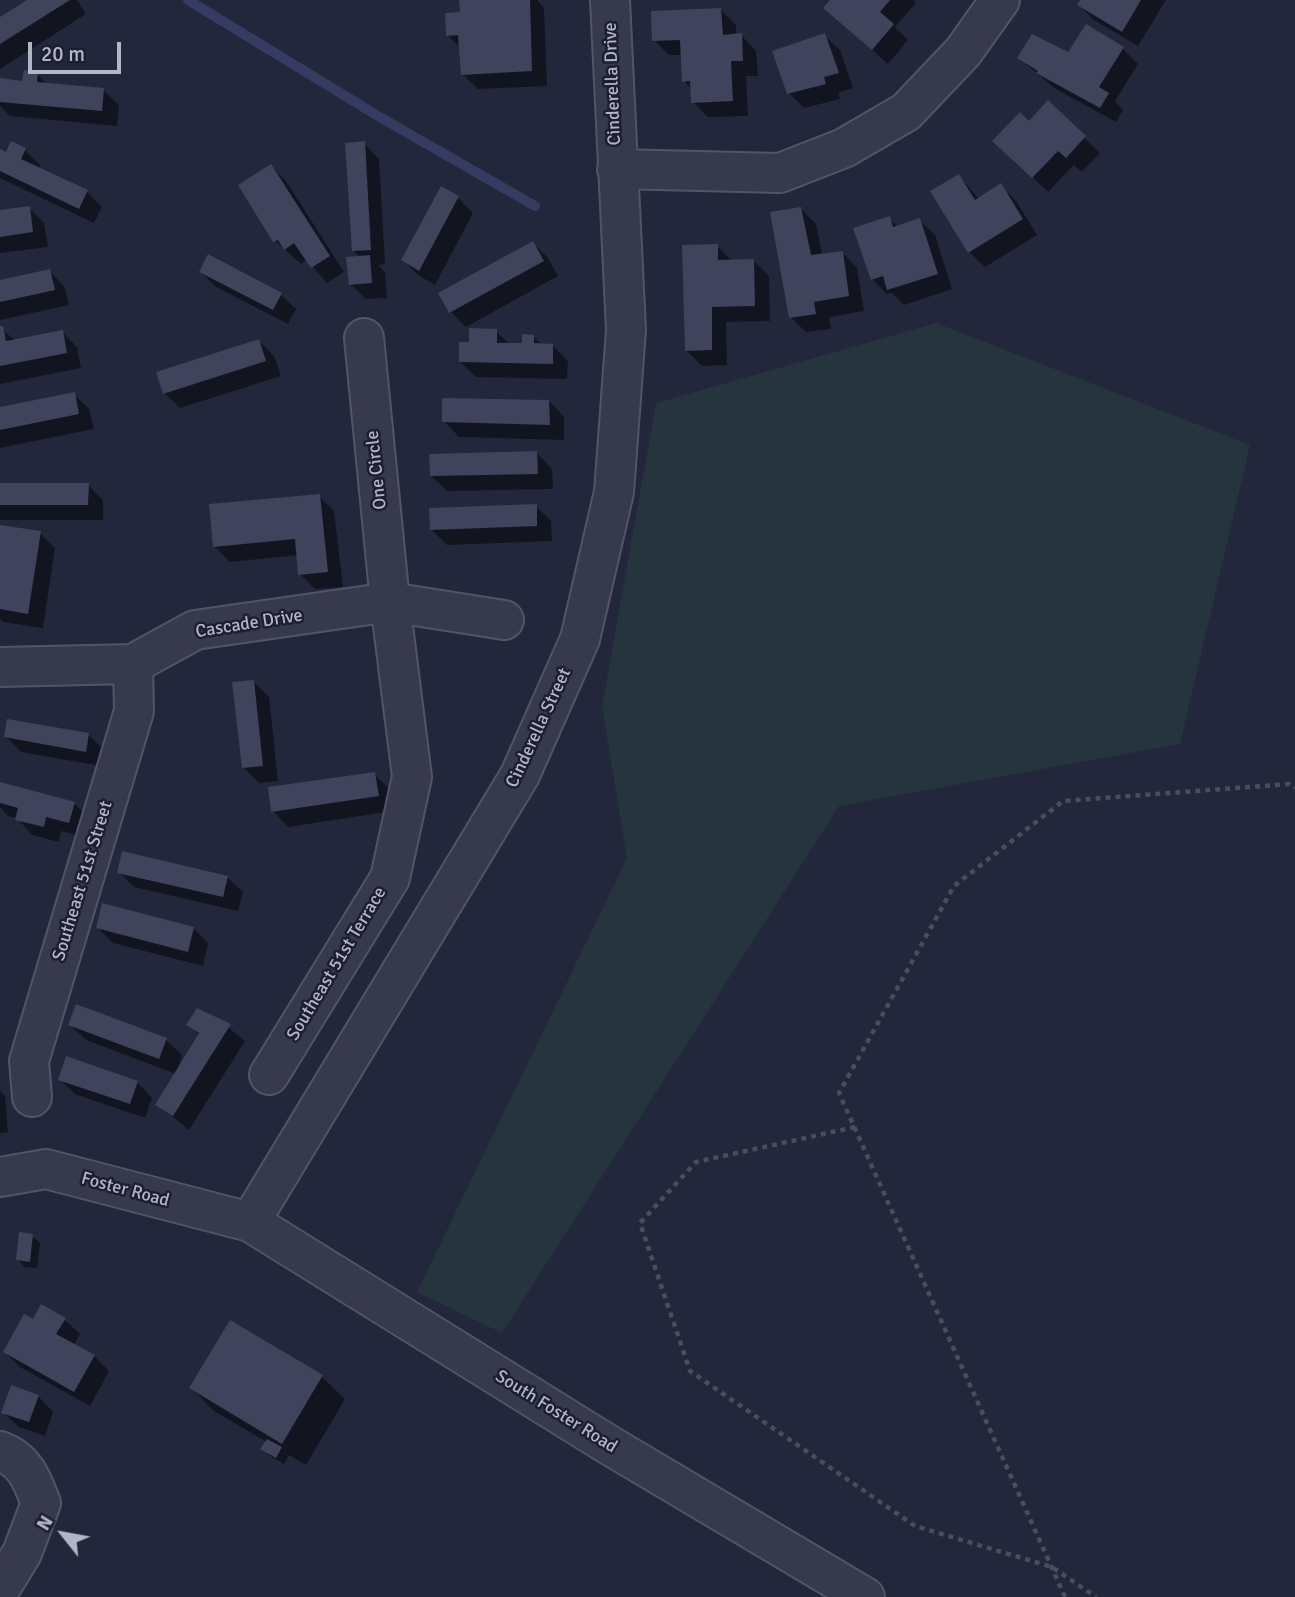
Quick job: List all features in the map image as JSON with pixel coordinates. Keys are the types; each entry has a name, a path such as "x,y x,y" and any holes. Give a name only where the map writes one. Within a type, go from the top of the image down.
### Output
{"street":[{"name":"Cinderella Drive","path":"610,0 617,169"},
{"path":"617,169 780,173 844,148 906,112 963,52 1000,0"},
{"name":"Cinderella Street","path":"250,1222 520,775 580,639 614,492 626,330 617,169"},
{"name":"One Circle","path":"364,338 390,601"},
{"name":"Cascade Drive","path":"0,667 108,667 133,664 195,630 390,601 504,620"},
{"name":"Southeast 51st Terrace","path":"270,1075 390,878 404,827 412,777 390,601"},
{"name":"Southeast 51st Street","path":"32,1097 29,1061 134,711 133,664"},
{"name":"Foster Road","path":"0,1177 46,1169 250,1222"},
{"name":"South Foster Road","path":"250,1222 609,1445 865,1597"},
{"path":"0,1589 22,1553 41,1503 14,1461"}],"path":[{"path":"1065,1597 839,1093 954,886 1063,801 1289,783 1295,788"},
{"path":"855,1128 696,1162 639,1223 690,1371 915,1526 1052,1567 1096,1597"}],"shaded area":[{"path":"936,323 1250,445 1180,744 839,806 502,1333 417,1292 627,858 602,707 656,403"}],"building":[{"path":"27,0 70,0 0,44 0,17"},
{"path":"459,0 530,0 532,71 461,75 458,35 446,36 445,13 460,12"},
{"path":"830,0 890,0 880,12 894,24 872,50 823,8"},
{"path":"1080,0 1141,0 1122,32 1077,5"},
{"path":"721,8 723,35 742,33 743,61 731,61 733,101 691,103 690,81 682,82 680,40 652,41 651,11"},
{"path":"1086,24 1124,47 1099,87 1109,93 1100,108 1036,73 1038,71 1017,58 1032,34 1068,52"},
{"path":"825,33 839,73 824,77 826,84 787,94 772,51"},
{"path":"24,70 38,72 37,82 104,88 102,111 0,102 0,78 22,81"},
{"path":"1048,100 1086,136 1066,158 1058,151 1032,178 992,141 1020,112 1029,121"},
{"path":"11,141 26,148 21,159 88,190 79,209 0,171 0,149 6,152"},
{"path":"365,141 371,250 352,251 345,143"},
{"path":"271,164 330,256 311,268 294,243 284,250 278,240 273,242 238,185"},
{"path":"959,174 975,200 1001,183 1023,219 968,253 930,191"},
{"path":"441,186 459,196 419,271 401,260"},
{"path":"30,206 33,232 0,237 0,210"},
{"path":"801,207 811,255 843,251 849,296 814,302 816,314 789,318 770,212"},
{"path":"890,216 893,227 920,218 938,274 887,290 883,276 871,280 853,228"},
{"path":"533,241 544,261 449,313 438,293"},
{"path":"718,244 718,260 754,259 755,306 712,307 712,350 685,351 682,245"},
{"path":"208,254 282,293 273,310 199,272"},
{"path":"370,255 372,283 349,285 346,257"},
{"path":"50,269 55,290 0,302 0,280"},
{"path":"0,326 3,326 6,341 63,330 67,353 0,366"},
{"path":"469,328 497,329 497,343 522,343 522,334 534,335 534,343 553,344 553,364 459,362 459,342 469,342"},
{"path":"259,339 266,361 163,394 156,372"},
{"path":"75,392 79,414 0,430 0,407"},
{"path":"442,398 549,400 550,425 442,422"},
{"path":"537,451 538,474 430,476 429,454"},
{"path":"0,483 89,483 88,505 0,505"},
{"path":"320,494 328,572 298,575 295,539 213,547 209,504"},
{"path":"537,504 537,526 430,530 429,508"},
{"path":"0,525 41,531 28,614 0,609"},
{"path":"254,680 263,766 242,768 232,682"},
{"path":"7,719 89,733 86,752 4,737"},
{"path":"375,772 379,796 271,812 268,787"},
{"path":"0,782 75,802 69,823 46,817 44,827 15,820 18,808 0,803"},
{"path":"122,851 228,876 223,897 117,873"},
{"path":"102,903 194,927 188,952 96,928"},
{"path":"76,1004 167,1038 159,1059 68,1025"},
{"path":"197,1008 231,1024 173,1116 155,1105 199,1033 186,1025"},
{"path":"66,1056 138,1081 130,1104 58,1080"},
{"path":"19,1232 33,1234 30,1262 16,1260"},
{"path":"41,1304 66,1318 56,1334 95,1355 74,1392 3,1352 24,1314 33,1319"},
{"path":"230,1320 323,1375 282,1444 189,1388"},
{"path":"11,1385 39,1395 29,1422 1,1413"},
{"path":"267,1439 282,1447 276,1458 260,1449"}],"waterway":[{"path":"188,0 378,116 535,206"}]}
